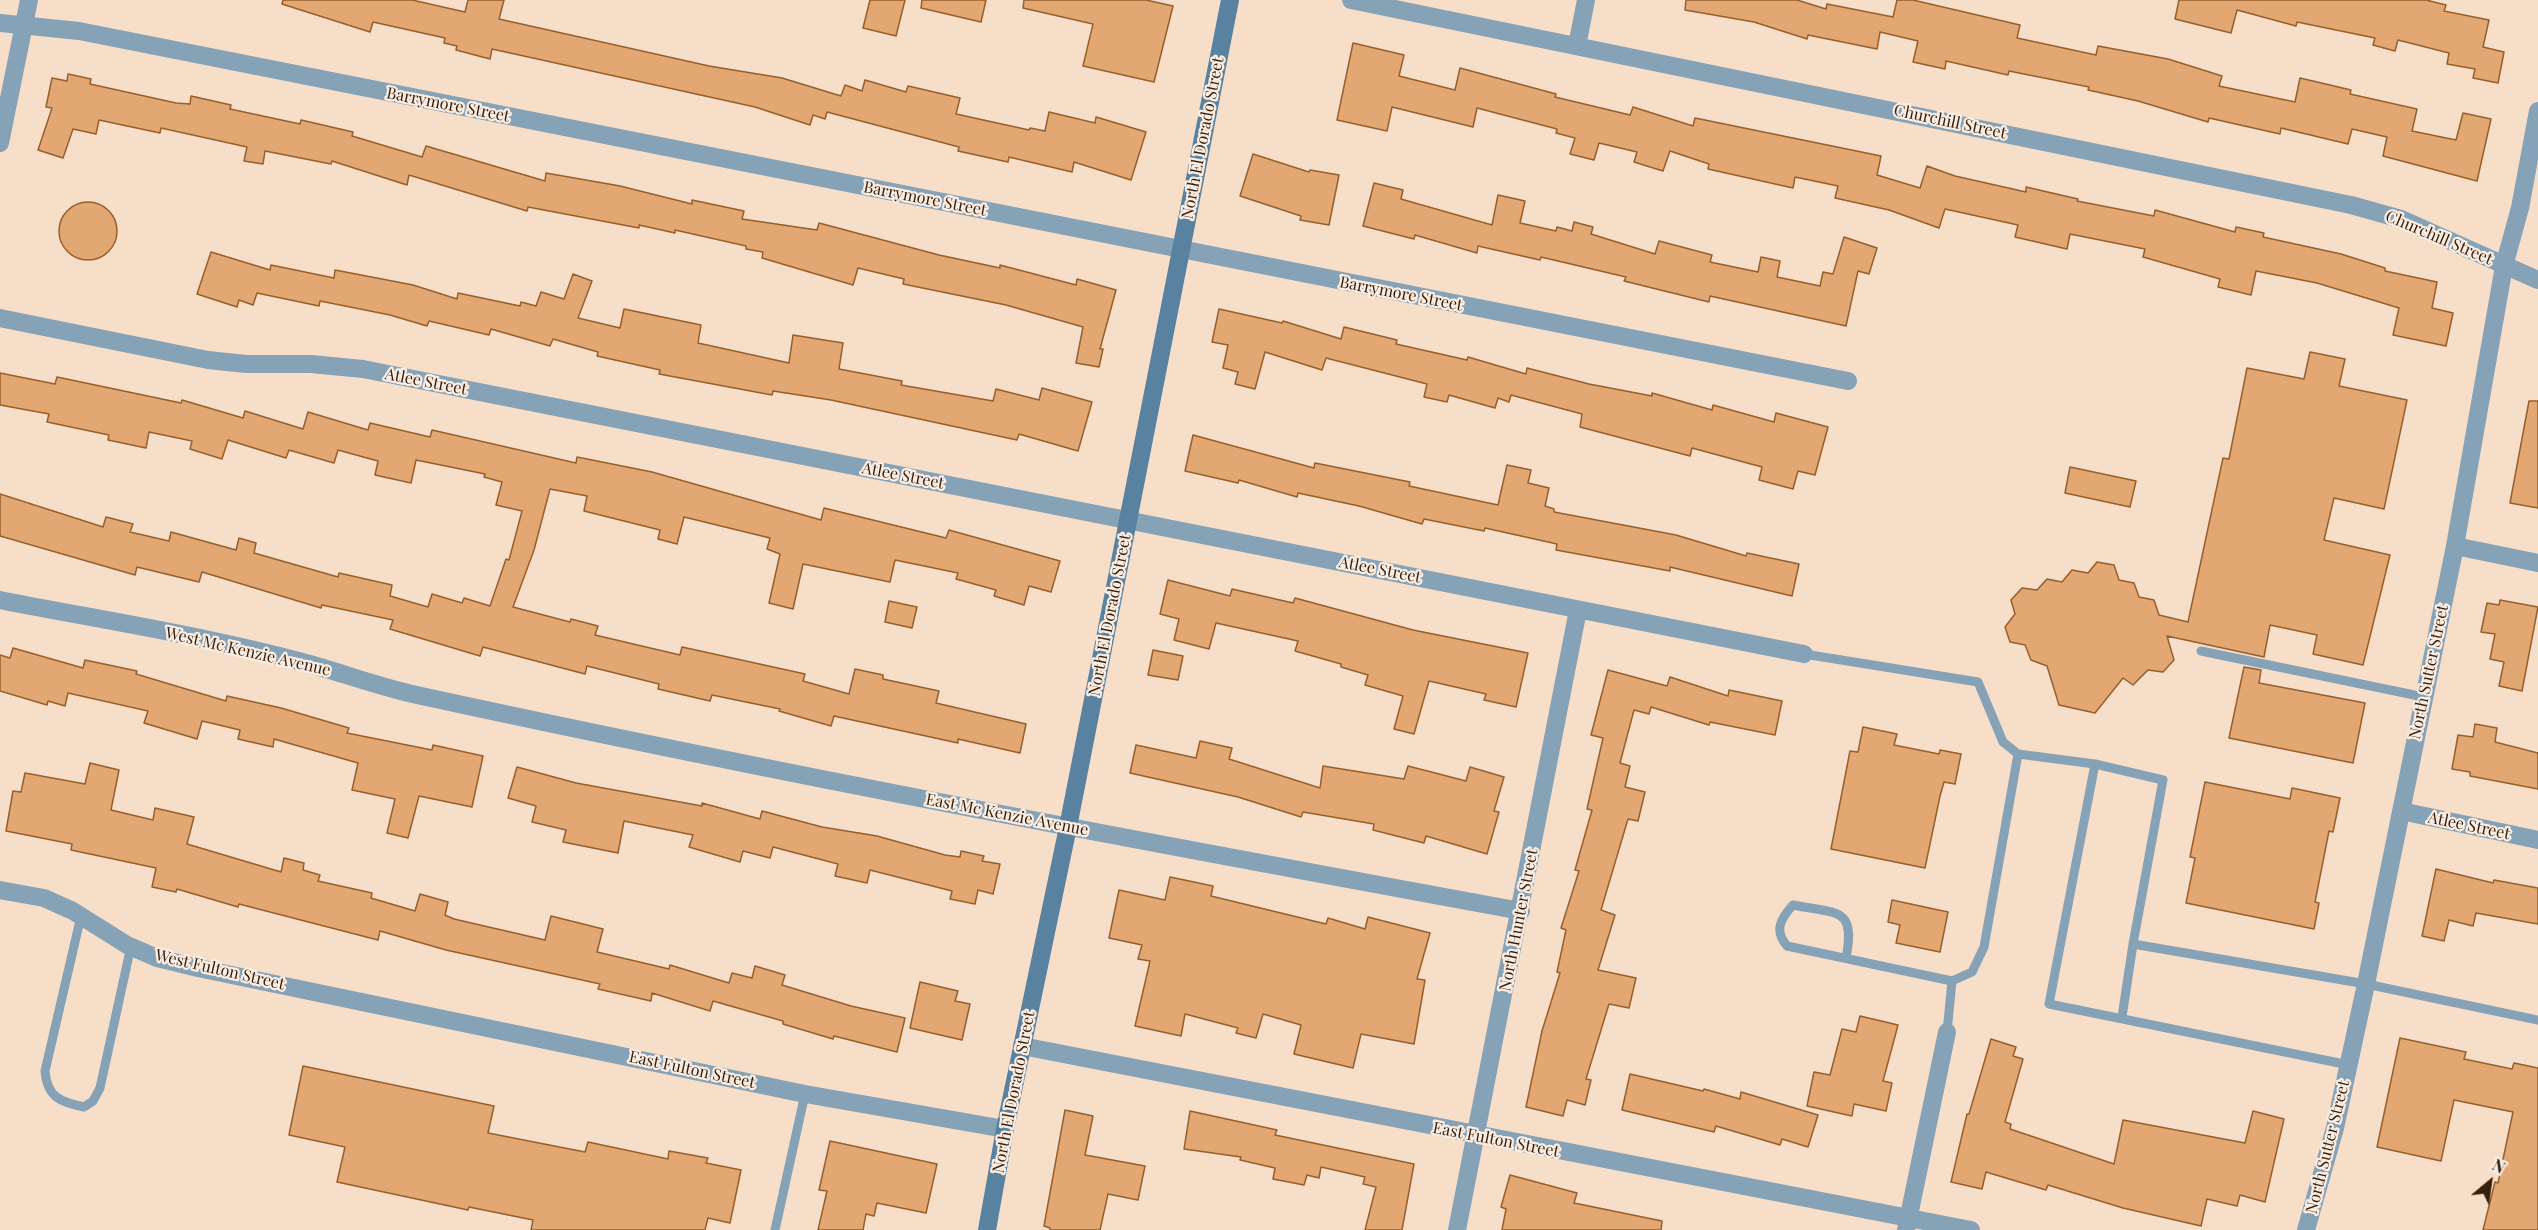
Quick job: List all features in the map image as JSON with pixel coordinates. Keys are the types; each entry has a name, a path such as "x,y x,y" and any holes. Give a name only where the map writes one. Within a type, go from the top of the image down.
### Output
{"main road":[{"name":"North El Dorado Street","path":"987,1230 1005,1129 1068,827 1230,0"}],"street":[{"path":"0,143 29,0"},
{"name":"Churchill Street","path":"1352,0 1418,7 1577,46 2351,205 2401,219 2538,280"},
{"path":"1577,46 1586,0"},
{"name":"Barrymore Street","path":"0,23 79,31 1848,381"},
{"name":"North Sutter Street","path":"2306,1230 2335,1128 2366,984 2455,546 2504,266 2520,208 2538,111"},
{"name":"Atlee Street","path":"0,318 208,360 246,364 311,364 363,369 1804,654"},
{"path":"2455,546 2538,562"},
{"name":"West Mc Kenzie Avenue","path":"0,600 250,650 306,663 383,687 495,711"},
{"name":"North Hunter Street","path":"1457,1230 1578,610"},
{"name":"East Mc Kenzie Avenue","path":"495,711 1068,827 1521,911"},
{"name":"Atlee Street","path":"2401,811 2538,840"},
{"name":"West Fulton Street","path":"0,890 44,898 157,958 380,1004"},
{"name":"East Fulton Street","path":"380,1004 805,1094 1005,1129"},
{"path":"1907,1223 1947,1032"},
{"name":"East Fulton Street","path":"1022,1046 1907,1223 1971,1230"}],"lane":[{"path":"2201,651 2424,697"},
{"path":"1804,654 1978,682 2003,742 2018,754 2095,764 2163,780 2122,1017"},
{"path":"1846,958 1851,932 1848,922 1837,914 1793,906 1783,915 1779,928 1780,938 1787,946 1952,981 1972,972 1984,947 2018,754"},
{"path":"2095,764 2049,1004 2122,1017 2349,1065"},
{"path":"81,916 45,1071 48,1088 53,1096 64,1103 84,1107 93,1101 100,1088 131,946"},
{"path":"2133,944 2366,984 2538,1020"},
{"path":"1947,1032 1952,981"},
{"path":"775,1230 805,1094"}],"building":[{"path":"283,0 412,0 465,12 468,0 504,0 499,19 709,66 782,78 841,96 845,85 862,91 865,80 906,92 908,86 960,98 956,114 1029,130 1030,128 1045,131 1049,112 1095,123 1096,117 1146,132 1131,180 1074,162 1072,172 1009,157 1008,162 958,151 959,147 827,112 825,119 813,115 810,125 755,107 492,49 490,59 456,50 457,46 444,43 445,38 373,22 370,32 282,4"},
{"path":"870,0 905,0 896,36 863,28"},
{"path":"922,0 986,0 981,22 921,8"},
{"path":"1024,0 1146,0 1173,6 1154,82 1083,66 1093,24 1023,8"},
{"path":"1686,0 1797,0 1826,9 1827,4 1893,17 1897,0 1913,0 2020,25 2017,38 2096,55 2098,46 2168,59 2222,76 2219,86 2295,102 2300,78 2351,90 2350,94 2417,109 2412,131 2456,140 2463,113 2491,119 2477,181 2383,156 2387,137 2352,129 2348,144 2281,128 2280,134 2209,118 2208,122 2138,101 2088,90 2089,87 2009,71 2008,75 1946,61 1945,69 1913,62 1918,41 1880,32 1877,49 1808,35 1807,39 1754,22 1685,10"},
{"path":"2179,0 2426,0 2446,5 2444,11 2489,20 2483,47 2504,52 2498,83 2473,78 2475,69 2447,64 2449,53 2398,40 2395,51 2373,45 2375,38 2297,22 2296,26 2237,10 2231,33 2175,19"},
{"path":"1353,43 1404,55 1399,76 1455,90 1460,68 1556,94 1555,97 1630,115 1633,107 1693,126 1695,118 1881,156 1877,175 1920,188 1927,166 1955,176 2026,192 2026,187 2078,199 2077,201 2154,216 2155,210 2235,232 2236,227 2264,233 2263,237 2341,254 2385,268 2385,271 2437,282 2432,308 2453,313 2446,346 2393,335 2399,308 2317,283 2256,271 2251,295 2218,287 2220,279 2143,257 2145,249 2070,234 2067,249 2015,237 2018,225 1945,209 1939,228 1889,210 1835,198 1838,186 1795,177 1793,188 1708,169 1709,164 1670,151 1663,171 1634,162 1637,152 1599,143 1594,160 1570,154 1575,138 1556,133 1557,129 1477,108 1473,127 1392,107 1387,131 1337,120"},
{"path":"68,74 91,79 90,84 176,103 190,104 191,96 231,105 230,109 300,124 301,120 353,132 352,136 422,157 426,146 545,181 546,173 620,186 692,204 692,200 744,211 742,219 817,230 819,223 939,255 1000,268 1000,265 1076,285 1077,279 1116,290 1100,349 1103,349 1099,367 1076,363 1083,327 1006,305 903,284 904,279 858,268 853,285 762,258 763,252 746,249 746,246 675,230 675,233 639,225 639,228 528,207 527,211 409,175 407,185 332,161 331,164 265,151 263,164 244,161 247,147 161,128 160,133 99,120 96,134 73,129 63,158 38,150 52,108 46,107 52,78 67,81"},
{"path":"1253,154 1309,172 1310,170 1339,175 1329,225 1300,220 1301,216 1240,196"},
{"path":"1374,183 1403,190 1401,199 1492,225 1498,195 1525,201 1520,223 1556,231 1557,227 1572,231 1574,222 1593,227 1591,234 1655,254 1659,241 1712,255 1710,262 1758,272 1761,257 1780,261 1777,277 1820,286 1823,272 1833,274 1844,237 1877,248 1869,274 1858,271 1846,326 1710,296 1709,302 1624,281 1626,277 1541,257 1540,260 1478,246 1477,253 1415,235 1414,239 1363,226"},
{"path":"88,202 104,207 112,215 117,231 112,247 104,255 88,260 72,255 64,247 59,231 64,215 72,207"},
{"path":"211,252 270,270 271,265 334,278 335,270 413,285 457,299 458,293 520,306 521,302 536,306 541,292 564,299 573,274 592,281 578,318 620,328 624,309 701,325 698,343 789,363 793,335 843,343 839,369 902,381 901,385 993,401 996,389 1039,400 1042,388 1092,402 1078,451 1019,434 1017,440 831,400 773,391 772,395 659,374 660,370 597,356 598,352 553,339 550,346 491,329 489,335 429,321 427,326 390,315 320,301 319,306 257,293 253,305 239,300 237,307 197,294"},
{"path":"1219,309 1282,323 1283,321 1341,339 1344,327 1397,340 1396,344 1467,360 1468,357 1526,374 1527,368 1589,384 1652,396 1652,393 1712,410 1713,405 1774,422 1776,413 1828,427 1815,475 1798,471 1793,489 1759,480 1762,467 1692,448 1690,456 1580,427 1582,414 1511,395 1509,402 1498,398 1495,408 1449,395 1447,402 1424,397 1427,384 1326,358 1322,370 1265,352 1255,389 1235,384 1238,372 1223,368 1228,345 1212,342"},
{"path":"2310,352 2345,359 2339,386 2407,400 2384,509 2334,498 2324,540 2390,555 2363,665 2313,654 2317,635 2270,625 2264,657 2167,636 2174,660 2163,672 2148,670 2133,685 2123,678 2095,713 2059,705 2047,666 2031,660 2025,645 2010,642 2005,627 2015,614 2011,600 2022,588 2037,590 2047,579 2062,582 2072,570 2088,573 2097,562 2114,565 2119,580 2134,583 2139,597 2154,600 2159,615 2188,622 2223,458 2229,459 2247,368 2304,379"},
{"path":"0,373 55,384 57,377 181,403 182,400 243,418 245,411 303,429 308,412 368,430 370,423 430,437 432,430 576,463 577,457 652,472 821,520 824,508 946,538 949,530 1060,561 1051,592 1029,586 1024,605 994,596 996,590 956,579 958,573 895,560 890,582 803,564 793,609 769,603 780,554 767,549 770,538 684,517 677,544 658,539 660,530 584,511 587,496 550,489 534,550 513,607 570,622 571,619 598,626 595,635 680,655 682,647 805,674 803,681 849,694 855,669 883,675 883,679 939,691 936,703 1026,724 1020,753 958,739 958,743 834,716 831,726 779,711 780,709 712,695 710,701 658,689 659,684 587,666 585,674 483,647 480,656 390,629 393,620 322,605 321,608 202,572 199,582 137,567 135,575 0,536 0,494 103,527 106,517 133,524 130,532 169,541 171,532 236,550 239,538 256,543 254,553 338,577 339,573 392,585 390,596 428,607 432,594 462,603 464,598 490,606 506,559 509,560 522,511 496,505 502,482 484,477 485,474 416,460 411,483 375,475 378,461 338,450 334,463 289,450 286,458 228,440 222,459 190,449 192,441 149,432 146,448 108,440 109,435 47,422 49,414 0,405"},
{"path":"2529,401 2538,401 2538,508 2510,503"},
{"path":"1193,435 1314,468 1315,463 1410,482 1409,486 1498,505 1507,465 1531,470 1528,483 1549,488 1545,506 1554,509 1554,512 1676,535 1746,556 1747,553 1799,564 1792,596 1670,567 1670,571 1556,550 1557,544 1485,528 1484,531 1424,519 1422,524 1359,506 1298,493 1297,497 1239,480 1238,483 1185,471"},
{"path":"2070,467 2136,481 2130,507 2065,493"},
{"path":"1168,580 1230,596 1232,589 1293,603 1295,598 1413,630 1528,653 1516,707 1484,700 1486,694 1429,681 1414,734 1394,729 1403,696 1365,685 1368,675 1341,667 1341,664 1295,651 1298,641 1216,623 1209,649 1174,640 1179,619 1160,614"},
{"path":"2500,600 2538,607 2522,691 2499,686 2504,662 2490,659 2495,634 2481,632 2487,603 2499,605"},
{"path":"889,601 917,607 912,628 885,622"},
{"path":"13,648 83,668 85,660 137,671 136,674 226,701 227,696 281,708 349,728 347,733 432,750 433,745 483,756 472,807 419,796 408,838 387,833 395,799 352,790 358,763 274,739 273,747 238,739 240,730 202,721 197,739 144,723 148,711 68,693 65,706 48,701 47,705 0,691 0,655 10,658"},
{"path":"1153,650 1183,656 1178,680 1148,675"},
{"path":"2244,667 2261,670 2259,683 2365,703 2353,763 2229,738"},
{"path":"1608,670 1667,686 1670,677 1728,696 1729,690 1782,701 1775,735 1710,722 1709,725 1651,707 1649,714 1634,710 1620,763 1630,766 1625,787 1645,792 1638,821 1628,819 1601,910 1615,915 1598,970 1636,978 1629,1008 1609,1004 1586,1079 1591,1080 1585,1105 1567,1100 1563,1116 1526,1107 1542,1031 1560,973 1557,972 1566,930 1561,928 1579,871 1575,870 1592,810 1587,809 1603,738 1591,735"},
{"path":"2475,724 2497,728 2495,742 2538,753 2538,789 2470,776 2470,772 2452,769 2458,735 2473,737"},
{"path":"1863,727 1897,734 1894,745 1939,754 1940,750 1961,754 1955,784 1944,782 1925,868 1831,849 1850,751 1858,752"},
{"path":"1200,741 1232,748 1229,759 1320,788 1323,766 1404,779 1408,766 1466,781 1470,767 1504,777 1494,811 1499,812 1487,854 1426,836 1424,843 1373,830 1374,824 1303,812 1301,817 1238,797 1130,773 1136,745 1196,758"},
{"path":"90,763 119,770 111,810 153,820 155,808 194,817 187,844 281,872 284,858 304,863 303,870 320,875 318,881 372,893 371,898 415,911 420,894 448,902 445,915 454,919 545,940 551,916 603,929 597,952 669,969 670,965 729,983 732,973 752,978 755,966 785,975 782,985 851,1006 905,1018 897,1052 834,1036 833,1039 783,1024 783,1021 713,1001 710,1011 652,993 651,1001 598,989 600,984 446,950 380,931 378,940 239,904 238,907 177,889 176,892 152,887 156,868 71,850 72,844 6,831 13,791 21,792 25,773 85,784"},
{"path":"517,767 576,783 702,806 702,803 760,819 762,811 822,827 877,836 945,855 960,857 961,851 984,856 982,861 1000,864 993,894 978,890 975,904 950,899 952,891 870,870 867,883 835,876 838,864 773,847 770,858 743,851 740,862 689,847 693,835 624,821 618,853 563,842 566,830 532,822 536,806 508,798"},
{"path":"2205,782 2290,799 2292,788 2340,798 2333,832 2329,831 2315,902 2319,903 2314,929 2186,903 2195,858 2190,857"},
{"path":"2436,869 2493,883 2494,880 2538,888 2538,924 2476,913 2473,926 2449,920 2444,941 2422,936"},
{"path":"1170,877 1213,886 1211,896 1326,924 1328,918 1365,929 1368,917 1430,933 1417,979 1425,980 1414,1044 1361,1034 1353,1068 1294,1054 1301,1025 1263,1014 1256,1038 1236,1033 1238,1028 1185,1014 1181,1036 1135,1026 1150,961 1138,959 1142,945 1109,938 1119,890 1165,900"},
{"path":"1892,900 1948,912 1940,952 1896,943 1900,925 1888,922"},
{"path":"920,982 958,991 955,1001 970,1004 962,1040 910,1028"},
{"path":"1860,1016 1898,1025 1883,1081 1892,1083 1886,1111 1854,1104 1852,1116 1807,1106 1814,1072 1830,1075 1842,1029 1856,1032"},
{"path":"2400,1038 2466,1052 2464,1059 2512,1069 2514,1063 2538,1068 2538,1230 2483,1230 2495,1182 2498,1183 2513,1112 2454,1100 2441,1161 2377,1147"},
{"path":"1991,1039 2016,1047 2013,1056 2023,1059 2005,1122 2011,1124 2010,1129 2114,1164 2123,1120 2245,1143 2253,1111 2284,1119 2265,1202 2240,1195 2237,1206 2207,1199 2201,1226 2123,1208 2048,1185 2046,1190 1986,1172 1982,1189 1951,1182 1967,1114 1969,1114"},
{"path":"303,1066 494,1106 488,1133 585,1152 588,1142 668,1159 669,1151 708,1158 706,1163 741,1170 730,1223 708,1218 705,1230 531,1230 533,1220 469,1207 468,1210 337,1182 345,1147 289,1135"},
{"path":"1630,1074 1740,1099 1741,1092 1818,1115 1808,1147 1782,1139 1780,1145 1716,1126 1714,1132 1622,1110"},
{"path":"1065,1110 1093,1116 1085,1155 1145,1166 1138,1200 1108,1194 1100,1230 1050,1230 1044,1226"},
{"path":"1190,1111 1277,1130 1275,1135 1414,1164 1402,1230 1365,1230 1376,1187 1363,1184 1365,1177 1321,1167 1319,1178 1307,1175 1304,1185 1273,1179 1275,1168 1240,1160 1241,1157 1184,1149"},
{"path":"830,1141 937,1164 926,1213 877,1203 874,1216 866,1214 863,1230 818,1230 827,1191 819,1190"},
{"path":"1510,1175 1577,1193 1574,1203 1662,1221 1661,1230 1502,1230 1506,1209 1501,1207"}]}
